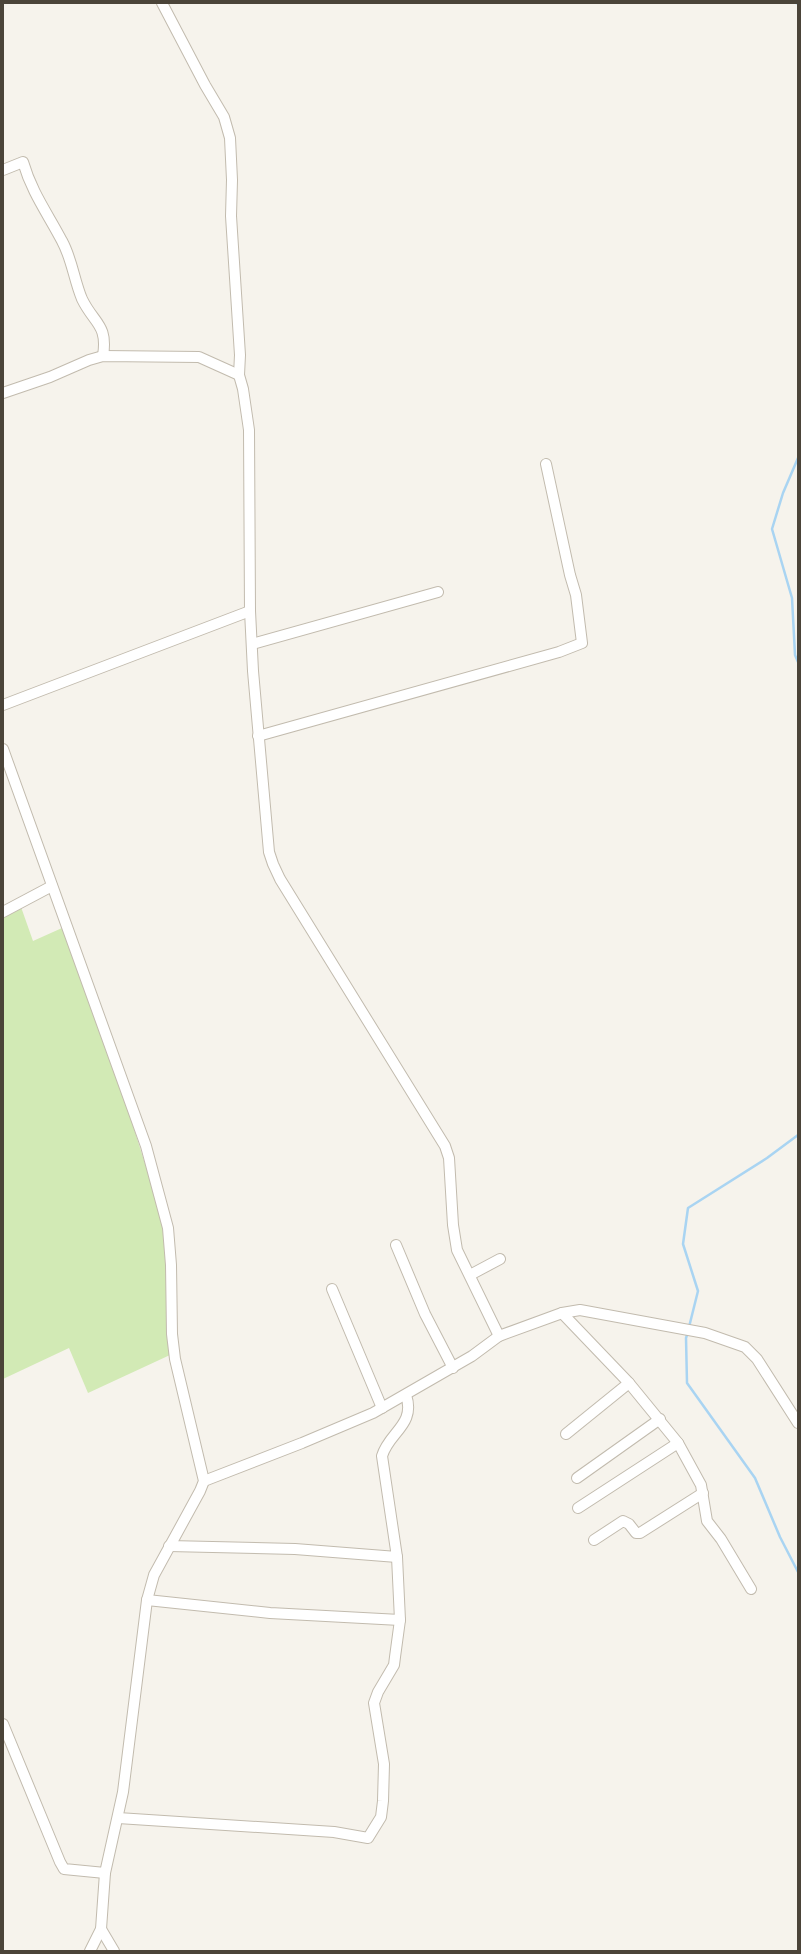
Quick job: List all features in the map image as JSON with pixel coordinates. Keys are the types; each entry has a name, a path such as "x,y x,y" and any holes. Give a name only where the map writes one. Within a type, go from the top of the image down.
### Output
{"street":[{"path":"162,3 224,118 230,138 232,180 230,216 240,355 238,375 243,389 248,430 250,611 258,736 266,826 273,864 312,931 445,1146 449,1158 454,1239 457,1250 498,1336"},
{"path":"3,170 22,162 29,183 63,242 83,300 102,327 104,336 103,356"},
{"path":"3,393 50,378 89,360 103,356 200,357 238,375"},
{"path":"258,736 559,652 582,643 576,594 570,575 546,464"},
{"path":"252,644 438,592"},
{"path":"3,705 250,611"},
{"path":"3,749 146,1146 163,1208 170,1246 170,1309 175,1359 204,1481 154,1576 147,1600 142,1627 123,1792 105,1873 101,1929 90,1951"},
{"path":"3,912 52,886"},
{"path":"396,1245 422,1308 453,1368"},
{"path":"470,1275 500,1259"},
{"path":"332,1289 382,1408"},
{"path":"204,1481 302,1443 382,1408 453,1368 485,1348 498,1336 562,1313 580,1310 590,1310 705,1332 745,1347 751,1352 798,1423"},
{"path":"562,1313 629,1383 660,1419 678,1443 701,1485 707,1521 721,1539 751,1589"},
{"path":"566,1434 629,1383"},
{"path":"118,1818 334,1832 368,1838 381,1817 383,1801 384,1764 374,1703 378,1692 394,1665 400,1620 397,1557 382,1456 405,1422 409,1410 406,1395"},
{"path":"577,1478 660,1419"},
{"path":"578,1508 678,1443"},
{"path":"594,1540 623,1521 629,1524 636,1533 640,1533 703,1494"},
{"path":"169,1546 295,1549 397,1557"},
{"path":"147,1600 270,1613 400,1620"},
{"path":"3,1724 64,1869 105,1873"},
{"path":"101,1929 114,1951"}],"green space":[{"path":"21,907 33,941 62,928 115,1069 160,1211 166,1237 167,1325 170,1355 88,1393 69,1348 3,1379 3,917"}],"waterway":[{"path":"798,458 783,493 772,529 792,598 795,655 798,662"},
{"path":"689,1327 698,1291 683,1244 688,1208 767,1158 798,1135"},
{"path":"688,1332 686,1338 687,1383 755,1478 780,1537 798,1572"}]}
